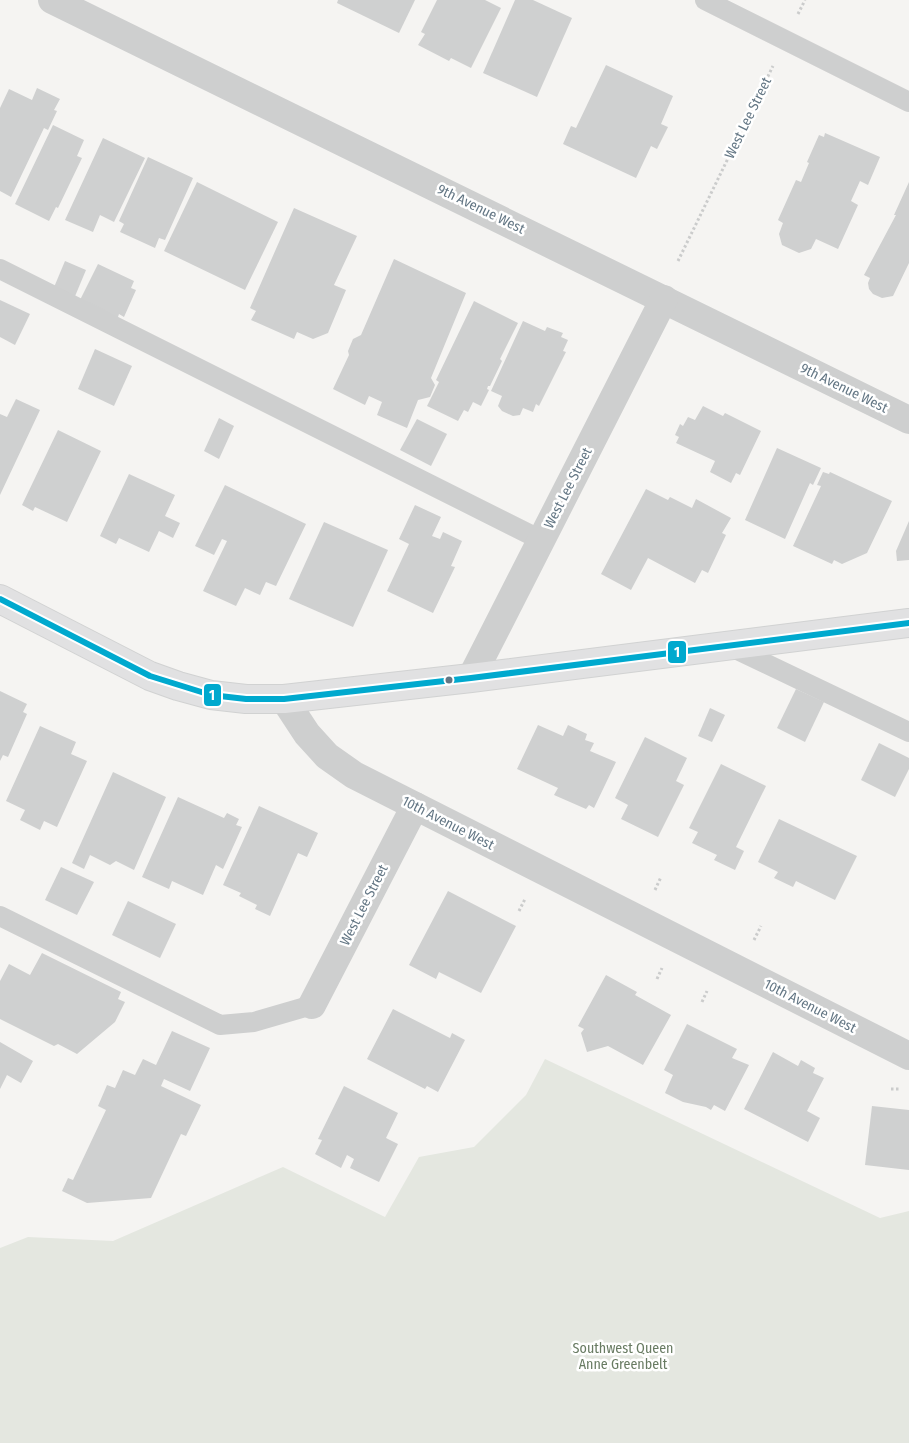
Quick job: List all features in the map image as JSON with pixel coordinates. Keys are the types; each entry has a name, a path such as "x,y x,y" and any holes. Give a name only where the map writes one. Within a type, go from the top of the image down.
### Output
{"street":[{"name":"9th Avenue West","path":"52,0 909,420"},
{"name":"West Lee Street","path":"471,678 664,299"},
{"path":"0,599 150,676 211,695 246,699 284,699 471,678 909,622"},
{"name":"10th Avenue West","path":"284,699 307,734 327,756 354,775 909,1056"},
{"name":"West Lee Street","path":"312,1005 415,806"}],"lane":[{"path":"704,0 909,102"},
{"path":"0,269 541,540"},
{"path":"728,646 909,732"},
{"path":"0,916 220,1025 254,1022 312,1005"}],"path":[{"name":"West Lee Street","path":"678,261 774,64"}],"green space":[{"name":"Southwest Queen Anne Greenbelt","path":"545,1059 880,1218 909,1211 909,1443 0,1443 0,1248 28,1237 113,1241 283,1167 385,1217 419,1157 474,1147 526,1095"}],"building":[{"path":"338,0 415,0 399,33 337,3"},
{"path":"437,0 485,0 501,8 471,68 451,58 449,61 418,45 425,34 421,32"},
{"path":"515,0 533,0 572,18 537,97 483,73"},
{"path":"606,65 673,96 661,124 668,127 657,149 651,146 636,178 563,144 571,126 576,128"},
{"path":"37,88 60,99 54,110 57,111 48,130 44,128 11,197 0,191 0,108 9,89 32,100"},
{"path":"53,125 84,140 77,156 82,158 58,208 56,207 49,221 15,204"},
{"path":"825,133 880,157 868,185 860,181 851,201 858,205 838,249 816,239 811,249 799,253 782,245 779,234 783,223 778,220 796,180 801,182 809,163 807,162 819,135 824,137"},
{"path":"103,138 145,158 114,222 100,215 93,232 65,220"},
{"path":"148,157 193,178 165,240 159,238 155,248 120,232 124,224 119,221"},
{"path":"197,182 278,222 245,290 164,251"},
{"path":"909,182 909,263 893,296 882,298 873,294 869,289 868,283 870,278 864,275 896,215 894,215"},
{"path":"294,208 357,236 334,285 346,290 328,333 313,339 297,332 294,339 251,320 256,311 250,308"},
{"path":"394,259 466,293 431,378 435,385 430,397 418,400 407,428 377,415 382,402 369,396 365,405 333,389 349,355 348,351 353,339 361,335"},
{"path":"65,261 86,270 73,301 52,292"},
{"path":"98,264 134,281 131,288 136,290 124,317 119,314 117,320 79,302"},
{"path":"0,300 30,314 15,345 0,337"},
{"path":"474,301 518,323 500,359 502,361 490,386 488,386 487,389 489,390 481,406 473,402 468,412 464,410 458,421 427,406 439,382 436,380"},
{"path":"523,321 545,331 547,327 563,333 561,337 568,340 563,351 566,352 539,406 536,404 533,412 523,408 520,415 513,416 502,411 498,406 502,396 491,391"},
{"path":"95,349 132,366 114,406 78,389"},
{"path":"16,399 40,410 0,495 0,414 7,417"},
{"path":"703,406 723,416 725,413 761,431 740,475 736,473 731,483 710,472 715,461 676,443 679,437 675,435 680,424 683,426 688,417 695,420"},
{"path":"219,418 234,426 219,459 204,451"},
{"path":"417,419 447,434 431,466 400,450"},
{"path":"58,430 101,451 67,522 35,507 33,511 22,505"},
{"path":"777,448 821,468 813,485 810,483 785,539 745,520"},
{"path":"823,472 829,474 830,472 892,501 867,553 842,564 834,560 832,564 793,546 821,486 817,485"},
{"path":"129,474 175,495 165,516 180,523 173,538 159,531 149,552 119,538 116,544 100,536"},
{"path":"225,485 306,524 276,586 266,582 260,595 245,588 236,606 203,591 227,541 222,539 214,555 195,546"},
{"path":"646,489 668,500 670,497 692,508 696,499 731,518 722,533 726,535 708,573 702,570 695,583 648,558 631,590 601,574"},
{"path":"415,505 441,517 432,536 440,539 443,532 462,541 451,566 455,567 433,613 387,591 409,544 399,539"},
{"path":"909,521 909,560 897,561 896,551"},
{"path":"324,522 388,550 353,627 289,599"},
{"path":"796,689 824,702 805,742 777,728"},
{"path":"0,691 27,704 23,712 27,714 8,757 3,755 0,761"},
{"path":"710,708 725,715 712,742 698,736"},
{"path":"538,725 563,736 568,725 587,734 585,740 594,743 590,751 616,762 594,808 589,805 586,809 554,795 558,788 517,769"},
{"path":"40,726 76,742 71,754 87,761 57,827 44,821 40,830 20,820 25,810 6,801"},
{"path":"645,737 687,758 676,781 684,785 658,837 621,819 628,805 615,798"},
{"path":"879,743 909,758 909,769 895,797 861,780"},
{"path":"721,764 766,786 736,847 744,851 735,870 714,860 717,855 692,843 698,832 689,828"},
{"path":"113,772 166,797 134,870 116,861 110,865 90,855 84,869 72,863"},
{"path":"178,797 224,818 227,813 239,819 236,825 242,827 223,869 216,865 203,895 172,881 169,889 142,877"},
{"path":"259,806 318,833 307,857 298,853 270,916 255,909 257,905 239,896 241,893 223,885"},
{"path":"779,819 857,856 835,900 796,881 793,887 774,878 778,872 758,862"},
{"path":"61,867 94,882 77,915 45,900"},
{"path":"448,891 516,926 481,993 439,972 436,979 409,965"},
{"path":"128,901 176,924 160,958 112,935"},
{"path":"42,953 121,992 118,999 125,1002 115,1022 77,1054 58,1044 54,1046 0,1019 0,981 9,964 30,975"},
{"path":"606,975 637,992 635,995 671,1015 643,1065 608,1046 587,1052 581,1033 584,1029 578,1026"},
{"path":"393,1009 450,1038 452,1033 465,1040 438,1092 427,1086 425,1089 367,1059"},
{"path":"687,1024 737,1049 732,1058 749,1065 725,1111 714,1105 711,1110 706,1107 683,1102 665,1093 673,1075 664,1070"},
{"path":"172,1031 210,1048 190,1091 164,1079 161,1086 201,1105 186,1136 181,1134 151,1198 87,1203 62,1191 68,1178 73,1180 106,1110 98,1106 107,1085 115,1088 123,1070 135,1075 143,1059 156,1065"},
{"path":"0,1042 33,1061 21,1083 7,1075 0,1089"},
{"path":"773,1052 798,1066 801,1060 815,1068 813,1073 824,1078 807,1111 820,1118 808,1142 744,1109"},
{"path":"344,1086 398,1113 386,1138 398,1144 379,1182 350,1168 354,1159 347,1155 341,1168 315,1154 322,1140 318,1139"},
{"path":"872,1106 909,1110 909,1170 865,1165"}],"transit line":[{"name":"1","path":"0,599 150,676 211,695 246,699 284,699 471,678 909,623"}]}
